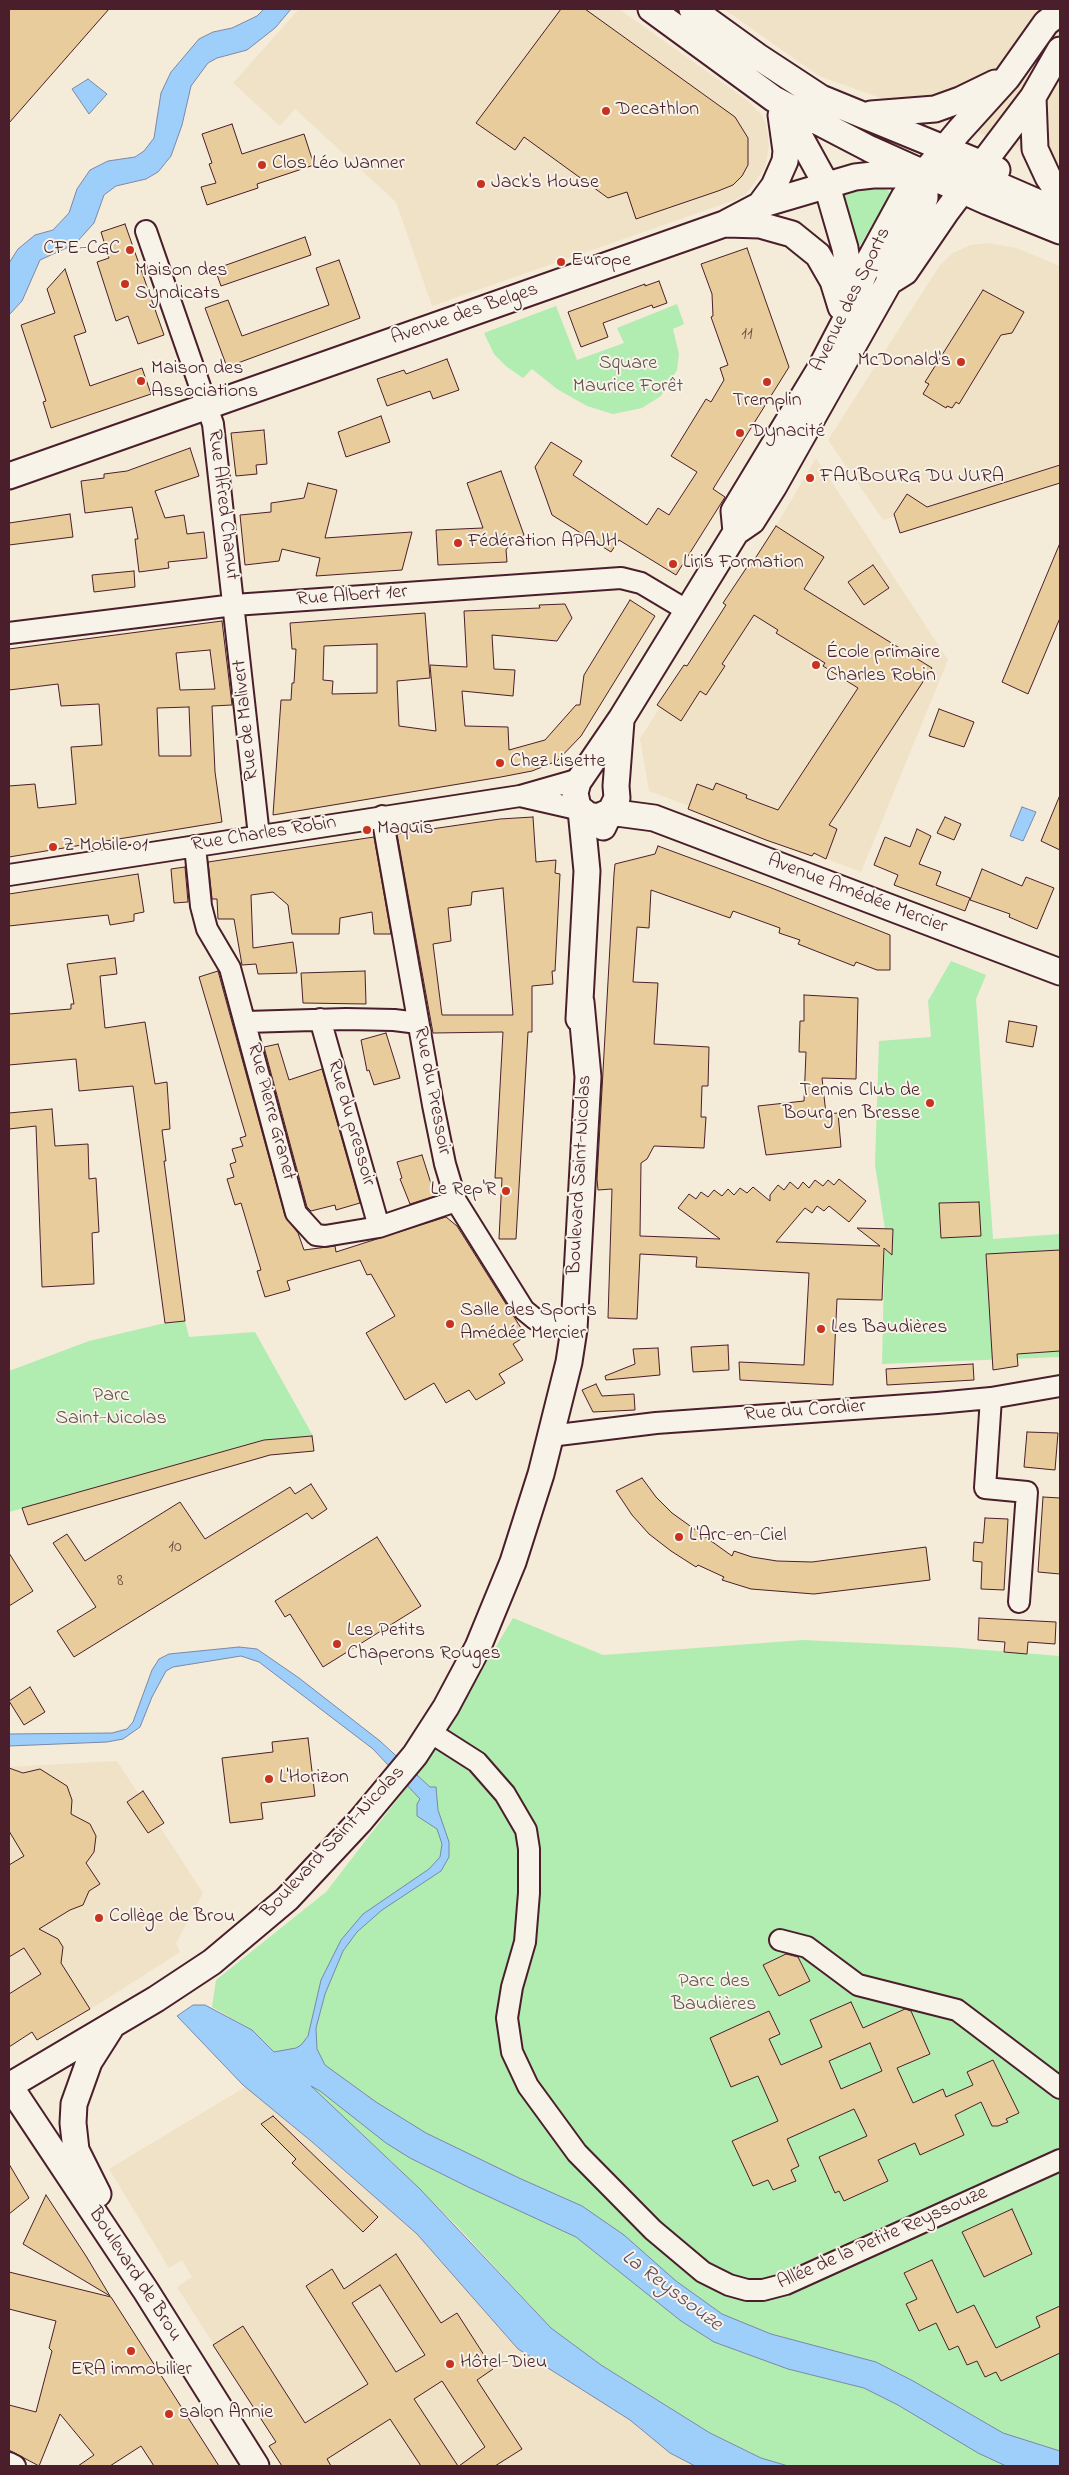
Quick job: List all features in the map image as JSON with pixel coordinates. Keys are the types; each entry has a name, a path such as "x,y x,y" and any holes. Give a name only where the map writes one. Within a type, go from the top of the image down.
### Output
{"main road":[{"path":"651,9 778,108 925,174 974,177 1060,197"},
{"path":"692,9 757,56 821,98 945,148 974,177 1060,231"},
{"path":"925,174 1006,78 1046,23 1060,12"},
{"name":"Avenue des Sports","path":"583,778 736,532 752,520 774,486 890,282 906,272 1033,97 1060,50"},
{"path":"861,114 935,109 960,100 1006,78"},
{"path":"1033,97 1035,149 1060,197"},
{"path":"778,108 800,137 826,186 842,239 848,268 845,321"},
{"path":"760,205 774,186 785,161 778,108"},
{"path":"920,138 925,174"},
{"name":"Avenue des Sports","path":"890,282 889,266 918,215 925,198 925,174"},
{"name":"Avenue des Sports","path":"736,532 734,510 816,375 845,321 869,260 904,197 925,174"},
{"name":"Avenue des Belges","path":"9,476 724,224 760,205 873,175 925,174"},
{"path":"974,177 1060,212"},
{"path":"724,224 760,225 792,234 818,255 833,281 845,321"},
{"path":"587,871 609,812 618,798 616,786 621,719"},
{"path":"594,774 601,774 611,779 616,786 654,818 609,812 592,816 581,810 576,804 574,793 583,778 594,774"},
{"path":"581,810 587,871"},
{"name":"Avenue Amédée Mercier","path":"654,818 1060,972"},
{"name":"Boulevard Saint-Nicolas","path":"550,1436 573,1071 580,1002 587,871"},
{"name":"Boulevard Saint-Nicolas","path":"9,2085 156,1999 212,1962 287,1899 360,1821 415,1755 478,1647 501,1595 535,1492 570,1362 574,1329 588,1077 580,1002"},
{"path":"113,2024 88,2062 74,2104 73,2135 76,2150 146,2291"},
{"name":"Boulevard de Brou","path":"9,2085 146,2291 254,2466"}],"street":[{"name":"Rue Alfred Chanut","path":"146,231 213,424 234,605"},
{"name":"Rue Albert 1er","path":"9,633 234,605 621,578 641,583 688,611"},
{"name":"Rue de Malivert","path":"234,605 259,836"},
{"path":"520,796 583,778"},
{"name":"Rue Charles Robin","path":"9,875 520,796"},
{"path":"520,796 581,810"},
{"name":"Rue du Pressoir","path":"382,816 445,1164 456,1201 524,1310 535,1320 558,1323"},
{"name":"Rue Pierre Granet","path":"196,846 201,906 207,928 230,968 296,1213 316,1235 325,1236 379,1226 456,1201"},
{"path":"246,1022 320,1019 418,1022"},
{"name":"Rue du pressoir","path":"320,1019 379,1226"},
{"name":"Rue du Cordier","path":"550,1436 656,1423 991,1398 1060,1386"},
{"path":"991,1398 985,1488 1027,1492 1019,1602"},
{"name":"Allée de la Petite Reyssouze","path":"430,1732 477,1762 505,1794 526,1830 529,1858 525,1942 512,1986 508,2018 512,2052 528,2086 577,2153 653,2230 703,2272 728,2285 747,2290 763,2290 786,2284 1060,2160"},
{"path":"780,1940 808,1947 858,1985 957,2010 1060,2088"},
{"path":"9,2463 15,2466"}],"shaded area":[{"path":"299,9 619,9 747,100 761,114 766,124 769,146 765,168 746,194 732,201 432,306 396,202 295,109 280,126 233,83"},
{"path":"724,9 1060,9 1060,165 1042,155 819,76"},
{"path":"989,243 1016,248 1060,266 1060,464 883,520 828,440 940,265 953,253 970,245"},
{"name":"École primaire Charles Robin","path":"816,458 948,660 861,872 814,854 812,856 767,838 766,840 755,836 756,834 690,810 689,806 649,791 640,739 660,707 659,702 684,665 687,666 743,577 741,575 747,567 749,568 776,526"},
{"name":"Collège de Brou","path":"117,1761 203,1893 176,1943 180,1952 102,2002 37,2040 32,2032 11,2045 9,2042 9,1767"},
{"path":"247,2086 417,2234 518,2349 630,2420 670,2453 695,2466 282,2466 269,2446 276,2442 177,2287 192,2277 182,2260 169,2268 109,2169"}],"green space":[{"path":"878,186 889,191 890,195 859,247 854,248 840,191"},
{"name":"Square Maurice Forêt","path":"677,304 684,324 673,329 679,354 677,370 661,396 642,408 613,414 587,406 557,389 532,369 523,378 507,367 494,354 484,333 556,306 577,360 624,343 617,328"},
{"name":"Tennis Club de Bourg en Bresse","path":"951,961 986,975 976,999 993,1239 1060,1234 1060,1357 882,1364 885,1229 875,1165 879,1041 931,1037 928,1001"},
{"name":"Parc Saint-Nicolas","path":"185,1321 189,1337 255,1332 313,1436 264,1440 9,1512 9,1371 89,1341 165,1323"},
{"name":"Parc des Baudières","path":"513,1618 603,1655 803,1640 948,1647 1060,1656 1060,2466 788,2466 761,2458 710,2433 601,2365 551,2328 458,2227 392,2162 252,2030 212,2007 216,1980 326,1892 430,1757"}],"water":[{"path":"264,9 291,9 275,28 247,50 217,58 208,63 191,86 182,125 171,156 158,172 146,179 116,186 104,195 94,223 75,244 40,260 22,301 9,315 9,263 18,249 35,235 53,230 69,213 77,189 90,170 108,161 135,157 144,151 154,138 161,93 171,72 199,39 213,32 232,28 257,16"},
{"path":"88,79 107,94 89,114 72,89"},
{"path":"1022,807 1036,812 1023,841 1010,836"},
{"name":"La Reyssouze","path":"239,1647 257,1649 299,1678 380,1741 430,1787 436,1787 438,1810 449,1842 449,1857 441,1871 382,1910 357,1932 343,1951 325,1994 316,2028 317,2049 325,2065 376,2102 426,2133 582,2206 624,2235 676,2281 722,2314 771,2334 876,2362 915,2382 1003,2433 1060,2451 1060,2466 1006,2466 978,2453 898,2405 864,2388 788,2369 714,2342 681,2321 576,2237 410,2158 386,2143 311,2086 420,2189 551,2328 601,2365 710,2433 761,2458 788,2466 695,2466 670,2453 630,2420 518,2349 417,2234 311,2141 243,2085 177,2016 193,2005 205,2005 252,2030 274,2052 296,2048 301,2045 308,2036 321,1980 341,1940 363,1914 429,1869 440,1857 442,1844 437,1829 417,1816 417,1804 420,1799 373,1749 259,1662 241,1656 173,1667 166,1671 152,1697 140,1727 123,1739 107,1742 9,1746 9,1734 112,1733 127,1729 133,1722 152,1670 159,1659 169,1654"}],"building":[{"path":"9,9 109,9 9,123"},
{"name":"Decathlon","path":"561,9 585,9 735,117 748,138 748,165 742,176 733,185 636,219 627,192 608,198 524,137 515,150 476,123"},
{"name":"Clos Léo Wanner","path":"232,124 242,154 304,134 314,165 257,184 258,188 207,205 201,187 216,183 209,164 212,163 202,134"},
{"name":"Maison des Syndicats","path":"125,224 164,335 138,344 128,316 116,321 97,262 109,258 101,232"},
{"path":"305,237 311,255 221,286 215,269"},
{"path":"747,248 789,367 713,489 725,497 676,575 619,540 611,552 552,515 535,467 551,442 582,461 573,475 647,525 658,508 669,515 697,472 671,456 706,399 711,402 724,380 720,368 728,365 711,317 713,316 712,294 701,264"},
{"path":"339,260 360,318 227,367 205,308 228,300 242,336 329,305 316,268"},
{"path":"65,269 86,332 74,336 90,386 142,368 151,394 51,428 43,402 46,401 21,325 55,313 47,289"},
{"path":"659,281 667,303 653,308 652,305 603,323 608,337 581,347 568,312 645,284 645,286"},
{"name":"McDonald's","path":"983,290 1024,312 1012,333 1001,335 959,404 956,402 952,408 947,406 946,408 923,394 929,384 925,382"},
{"path":"447,359 459,390 433,399 430,391 387,406 377,379 404,370 406,374"},
{"path":"381,416 390,442 346,457 338,432"},
{"path":"264,430 267,464 256,465 257,474 236,476 231,433"},
{"path":"190,448 199,476 155,491 165,518 184,515 187,534 204,532 207,558 168,562 169,568 139,572 135,539 138,539 132,507 85,513 81,481 104,478 104,474 127,471"},
{"path":"1060,465 1060,483 900,533 894,514 907,494 927,507"},
{"path":"501,471 524,535 513,539 506,550 507,562 438,565 436,530 483,528 467,483"},
{"path":"308,483 337,490 325,538 412,532 402,570 316,576 320,558 282,549 279,561 245,565 240,515 271,512 271,503 304,498"},
{"path":"70,514 73,537 9,545 9,523"},
{"path":"776,526 824,557 804,589 932,668 829,825 837,829 826,859 814,853 812,856 766,840 688,809 697,784 713,790 716,783 747,795 746,798 778,810 858,688 823,666 825,663 776,633 778,630 754,615 722,664 725,666 706,695 700,691 681,721 657,705 684,665 687,666 726,605 723,603 747,567 749,568"},
{"path":"1060,543 1060,618 1028,694 1002,682"},
{"path":"873,565 889,588 864,605 848,582"},
{"path":"134,571 135,587 94,592 92,575"},
{"path":"630,600 655,616 581,736 557,761 532,771 501,777 273,815 281,700 291,700 292,683 294,683 296,649 292,649 290,623 425,613 430,678 397,681 399,726 436,731 430,665 467,667 464,611 540,608 539,605 565,604 572,618 557,641 492,635 494,669 515,670 513,696 462,691 465,726 508,727 509,750 545,740 576,705 580,705 584,675","holes":["377,644 377,693 332,694 333,681 323,680 324,646"]},
{"path":"222,621 232,705 212,706 215,772 222,822 9,857 9,786 35,784 38,808 76,804 71,747 102,745 99,704 61,706 58,684 9,690 9,649","holes":["210,650 215,689 180,690 176,653","189,707 191,756 159,756 157,708"]},
{"path":"939,709 974,722 964,747 929,736"},
{"path":"1060,795 1060,850 1041,841"},
{"path":"533,817 536,862 556,860 555,873 560,874 555,971 552,971 553,984 532,986 532,1032 528,1032 516,1239 499,1239 502,1178 495,1178 503,1032 433,1033 397,834 500,819","holes":["503,888 513,1015 442,1015 433,944 451,941 448,908 471,905 472,892"]},
{"path":"945,817 961,824 954,840 937,833"},
{"path":"917,829 931,836 919,864 941,872 936,885 970,898 965,911 894,885 898,875 874,865 885,837 910,847"},
{"path":"374,837 391,934 374,934 372,912 340,918 339,934 292,934 288,905 273,892 251,895 253,948 293,942 297,973 258,974 256,964 242,965 234,919 218,919 217,899 212,899 208,862"},
{"path":"658,846 890,935 890,970 877,970 856,962 854,966 798,944 800,940 779,933 780,928 733,911 730,918 651,890 649,928 637,927 633,982 658,983 654,1044 709,1047 708,1086 702,1086 701,1117 706,1117 704,1148 654,1146 647,1159 641,1163 640,1236 720,1239 678,1208 689,1194 696,1199 701,1192 708,1197 714,1190 722,1196 728,1189 734,1195 740,1188 747,1193 753,1187 770,1201 770,1195 778,1185 784,1190 790,1182 798,1189 803,1182 809,1188 815,1180 823,1186 828,1180 834,1185 839,1179 866,1201 849,1222 829,1206 824,1211 817,1206 812,1213 805,1208 776,1242 880,1246 857,1228 893,1229 892,1255 884,1248 882,1300 837,1299 833,1385 740,1380 739,1362 804,1365 809,1273 696,1267 697,1257 640,1254 637,1319 608,1318 612,1189 598,1190 597,1179 615,864 655,854"},
{"path":"185,867 188,902 174,903 171,869"},
{"path":"982,869 1022,886 1026,877 1054,888 1037,929 1009,917 1010,914 970,900"},
{"path":"138,874 144,912 134,914 134,921 110,925 108,915 9,926 9,894"},
{"path":"115,958 117,974 100,976 105,1028 145,1022 155,1084 167,1082 170,1129 162,1130 166,1161 164,1161 185,1321 165,1323 133,1086 79,1091 76,1059 9,1065 9,1014 71,1009 71,1004 74,1004 67,964"},
{"path":"218,971 285,1216 298,1233 304,1250 335,1246 336,1252 446,1217 457,1226 526,1336 513,1344 523,1360 499,1374 505,1383 476,1400 469,1390 446,1403 434,1383 405,1400 366,1333 395,1316 371,1274 367,1275 360,1260 287,1281 290,1290 265,1297 257,1271 261,1270 241,1203 235,1205 227,1179 234,1177 230,1164 236,1162 232,1149 243,1146 240,1138 246,1136 199,977"},
{"path":"365,971 366,1004 303,1003 301,973"},
{"path":"804,995 858,998 856,1079 822,1078 826,1114 838,1113 841,1147 766,1155 758,1106 804,1101 806,1052 799,1052 800,1021 804,1021"},
{"path":"1009,1021 1037,1026 1033,1047 1006,1042"},
{"path":"386,1033 400,1078 374,1085 369,1070 367,1071 361,1040"},
{"path":"278,1044 289,1080 322,1069 360,1203 336,1210 335,1205 311,1211 307,1207 264,1047"},
{"path":"52,1109 55,1146 88,1144 89,1179 96,1178 99,1232 92,1233 94,1284 42,1287 36,1126 9,1129 9,1113"},
{"path":"422,1155 435,1196 410,1204 400,1179 402,1178 397,1162"},
{"path":"979,1202 981,1236 941,1238 939,1203"},
{"path":"1060,1250 1060,1351 1017,1354 1018,1366 993,1370 986,1254"},
{"path":"728,1345 729,1370 693,1372 691,1347"},
{"path":"658,1348 660,1375 606,1380 605,1376 635,1364 633,1349"},
{"path":"973,1364 974,1380 887,1385 886,1369"},
{"path":"596,1384 602,1396 634,1394 635,1410 593,1412 582,1390"},
{"path":"1027,1432 1058,1433 1055,1470 1024,1467"},
{"path":"312,1436 314,1451 270,1455 28,1525 22,1508 264,1440"},
{"name":"L'Arc-en-Ciel","path":"642,1478 656,1497 672,1513 732,1556 734,1551 752,1557 777,1561 812,1562 926,1547 930,1580 814,1594 751,1589 722,1580 724,1577 698,1565 696,1567 671,1551 649,1534 632,1515 616,1491"},
{"path":"311,1484 327,1509 312,1519 307,1513 74,1657 57,1631 96,1607 53,1543 67,1534 85,1561 180,1502 205,1539 290,1487 295,1494"},
{"path":"1043,1497 1060,1498 1060,1574 1038,1572"},
{"path":"985,1518 1008,1519 1004,1590 981,1589 982,1562 973,1561 974,1542 983,1543"},
{"path":"377,1537 421,1606 323,1667 290,1614 285,1617 275,1601"},
{"path":"9,1553 33,1591 9,1606"},
{"path":"979,1618 1056,1622 1055,1644 1028,1642 1027,1654 1004,1652 1005,1642 978,1640"},
{"path":"30,1687 45,1712 24,1725 9,1701"},
{"name":"L'Horizon","path":"308,1738 315,1796 261,1803 263,1819 230,1823 222,1758 273,1752 272,1742"},
{"path":"9,1768 23,1773 40,1769 67,1786 72,1800 71,1814 90,1824 96,1836 94,1852 86,1863 100,1884 89,1891 83,1905 70,1910 39,1929 58,1939 63,1947 61,1963 90,2009 37,2040 32,2032 9,2047 9,1994 41,1974 24,1948 9,1957 9,1865 24,1856 9,1831"},
{"path":"143,1791 164,1823 148,1833 127,1802"},
{"path":"786,1954 798,1957 810,1981 779,1996 763,1965"},
{"path":"851,2002 863,2028 905,2009 911,2011 930,2054 897,2068 913,2103 943,2089 946,2097 973,2085 967,2072 993,2060 1019,2113 1006,2119 1008,2122 998,2126 992,2126 981,2102 955,2115 964,2135 920,2155 915,2143 878,2160 888,2181 844,2201 839,2191 835,2193 819,2157 867,2136 854,2109 787,2139 799,2166 791,2170 796,2181 773,2190 768,2180 753,2186 732,2141 778,2121 758,2076 731,2087 710,2038 769,2011 780,2034 769,2039 781,2065 822,2047 810,2020","holes":["870,2043 882,2071 841,2089 829,2061"]},
{"path":"273,2116 378,2217 363,2232 292,2163 296,2159 261,2124"},
{"path":"9,2164 29,2198 9,2214"},
{"path":"46,2195 86,2256 110,2296 23,2244"},
{"path":"1012,2209 1032,2254 984,2277 962,2232"},
{"name":"Hôtel-Dieu","path":"396,2254 441,2323 457,2313 493,2369 477,2380 522,2449 495,2466 459,2466 485,2447 442,2381 414,2399 458,2466 421,2466 390,2419 327,2459 331,2466 282,2466 269,2446 276,2442 213,2345 243,2326 305,2423 368,2384 306,2286 332,2269 344,2289","holes":["380,2285 425,2355 396,2372 352,2303"]},
{"path":"932,2260 957,2313 974,2305 996,2348 1040,2327 1036,2317 1060,2306 1060,2353 1001,2381 996,2372 985,2377 977,2361 967,2365 958,2346 949,2350 936,2323 919,2331 906,2304 917,2299 904,2273"},
{"path":"9,2272 111,2297 219,2466 154,2466 141,2446 110,2466 78,2466 94,2455 60,2414 39,2466 9,2450 9,2405 36,2412 52,2351 49,2348 56,2321 9,2309"}],"place":[{"name":"Decathlon","path":"606,111"},
{"name":"Clos Léo Wanner","path":"262,165"},
{"name":"Jack's House","path":"481,184"},
{"name":"CFE-CGC","path":"130,250"},
{"name":"Europe","path":"561,262"},
{"name":"Maison des Syndicats","path":"125,284"},
{"name":"McDonald's","path":"961,362"},
{"name":"Maison des Associations","path":"141,381"},
{"name":"Tremplin","path":"767,382"},
{"name":"Dynacité","path":"740,433"},
{"name":"FAUBOURG DU JURA","path":"810,478"},
{"name":"Fédération APAJH","path":"458,543"},
{"name":"Liris Formation","path":"673,564"},
{"name":"École primaire Charles Robin","path":"816,665"},
{"name":"Chez Lisette","path":"500,763"},
{"name":"Maquis","path":"367,830"},
{"name":"Z Mobile 01","path":"53,847"},
{"name":"Tennis Club de Bourg en Bresse","path":"930,1103"},
{"name":"Le Rep'R","path":"506,1191"},
{"name":"Salle des Sports Amédée Mercier","path":"450,1324"},
{"name":"Les Baudières","path":"821,1329"},
{"name":"L'Arc-en-Ciel","path":"679,1537"},
{"name":"Les Petits Chaperons Rouges","path":"337,1644"},
{"name":"L'Horizon","path":"269,1779"},
{"name":"Collège de Brou","path":"99,1918"},
{"name":"ERA immobilier","path":"131,2351"},
{"name":"Hôtel-Dieu","path":"450,2364"},
{"name":"salon Annie","path":"169,2414"}]}
